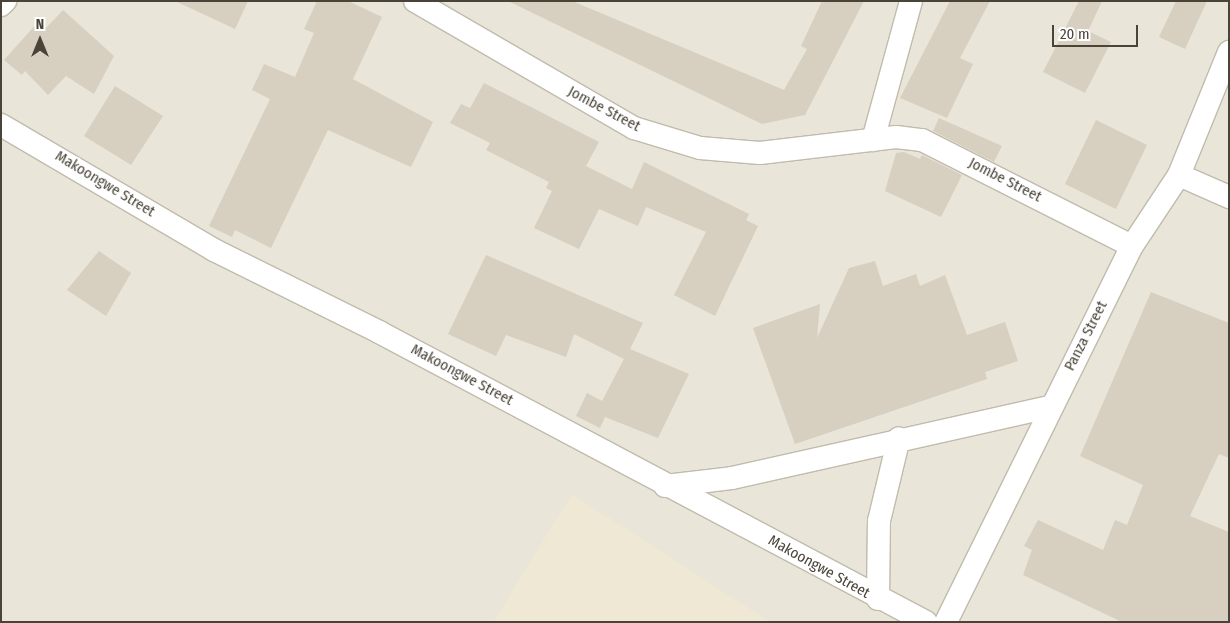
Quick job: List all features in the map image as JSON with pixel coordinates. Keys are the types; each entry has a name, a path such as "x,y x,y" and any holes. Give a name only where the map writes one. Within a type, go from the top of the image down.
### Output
{"street":[{"path":"1,5 4,1"},
{"name":"Jombe Street","path":"415,1 439,7 634,128 700,148 760,153 873,140 922,140 1132,246"},
{"path":"873,140 911,1"},
{"name":"Panza Street","path":"946,622 1049,407 1132,246 1179,175 1229,52"},
{"name":"Makoongwe Street","path":"1,124 214,250 379,332 878,599 926,622"},
{"path":"1179,175 1229,197"},
{"path":"665,486 732,478 899,438 1049,407"},
{"path":"878,599 879,522 899,438"}],"shaded area":[{"path":"1,1 1229,1 1229,622 1,622"},
{"path":"572,494 770,622 493,622"}],"building":[{"path":"175,1 248,1 235,29"},
{"path":"317,1 348,1 382,17 353,79 433,122 411,167 328,130 271,248 235,230 232,237 209,226 270,99 252,90 264,64 295,77 314,33 304,29"},
{"path":"508,1 572,1 784,90 807,49 801,46 822,1 864,1 805,115 762,124"},
{"path":"950,1 990,1 960,58 973,64 947,118 900,98"},
{"path":"1079,1 1102,1 1088,31 1111,42 1085,93 1043,72"},
{"path":"1176,1 1207,1 1185,49 1159,37"},
{"path":"63,10 114,56 94,94 66,76 48,95 25,71 22,75 4,60 39,21 46,28"},
{"path":"484,83 599,142 586,166 632,189 644,162 749,214 746,220 758,226 715,316 674,295 706,232 646,207 638,226 599,209 579,249 534,228 552,191 546,188 549,182 486,150 490,143 450,123 461,104 470,108"},
{"path":"115,86 163,116 131,165 84,136"},
{"path":"939,118 1002,146 994,162 933,131"},
{"path":"1096,120 1147,145 1116,209 1065,184"},
{"path":"904,152 920,159 922,155 962,175 941,217 885,191 896,153"},
{"path":"99,251 131,273 106,316 67,290"},
{"path":"486,255 643,323 630,349 689,374 658,438 605,417 600,428 576,416 587,393 602,401 624,359 574,334 566,357 506,335 496,356 448,334"},
{"path":"875,261 883,286 916,274 920,286 945,275 967,335 1005,322 1018,361 985,372 987,379 795,444 753,328 820,304 817,338 849,268"},
{"path":"1151,292 1229,323 1229,458 1219,454 1190,516 1229,532 1229,622 1122,622 1023,575 1032,550 1024,546 1038,520 1103,550 1115,520 1127,525 1143,485 1080,456"}]}
